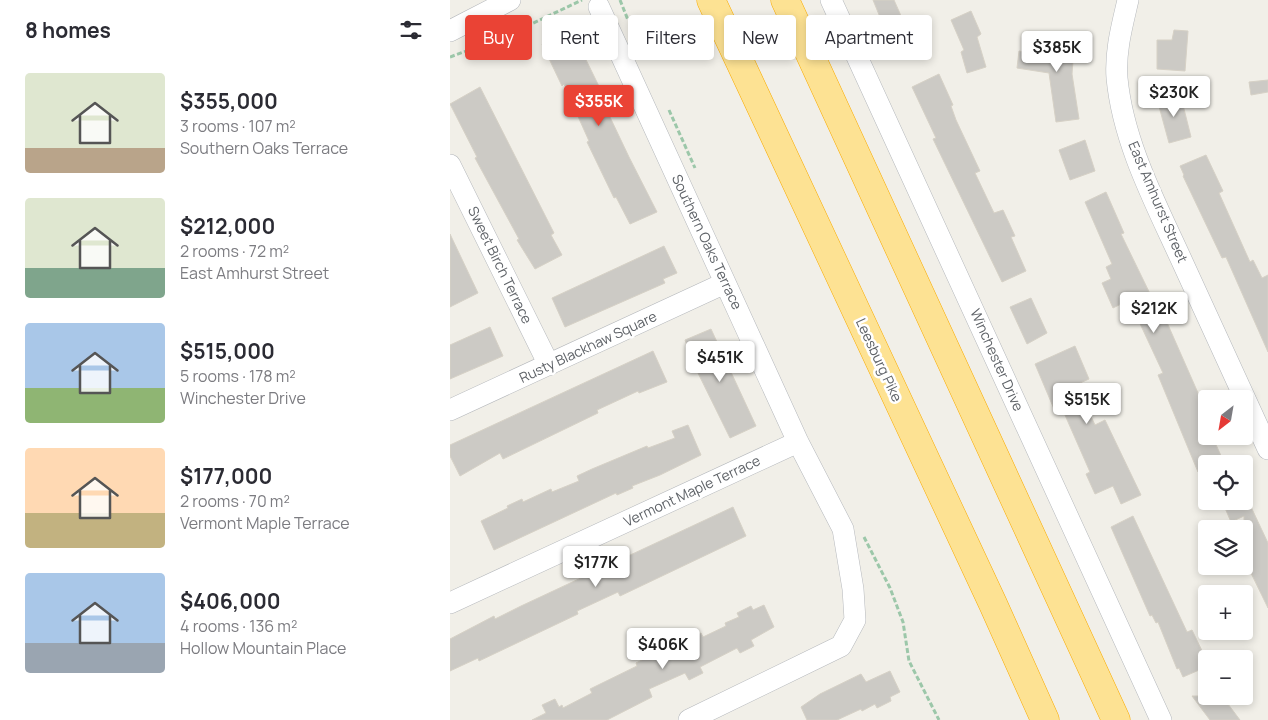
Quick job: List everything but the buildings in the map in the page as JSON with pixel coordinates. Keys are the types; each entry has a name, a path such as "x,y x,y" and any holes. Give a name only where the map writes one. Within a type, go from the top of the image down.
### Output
{"highway":[{"name":"Leesburg Pike","path":"711,0 994,604 1045,720"},
{"path":"785,0 1116,720"}],"street":[{"path":"450,31 510,0"},
{"name":"Winchester Drive","path":"831,0 1161,720"},
{"name":"East Amhurst Street","path":"1128,0 1117,45 1117,78 1126,124 1140,166 1159,211 1268,449"},
{"name":"Southern Oaks Terrace","path":"590,4 725,283 798,442 843,529 853,589 855,620 841,646 689,720"},
{"name":"Sweet Birch Terrace","path":"450,165 549,364"},
{"name":"Rusty Blackhaw Square","path":"450,410 725,283"},
{"name":"Vermont Maple Terrace","path":"450,603 798,442"}],"path":[{"path":"450,57 590,4"}]}
